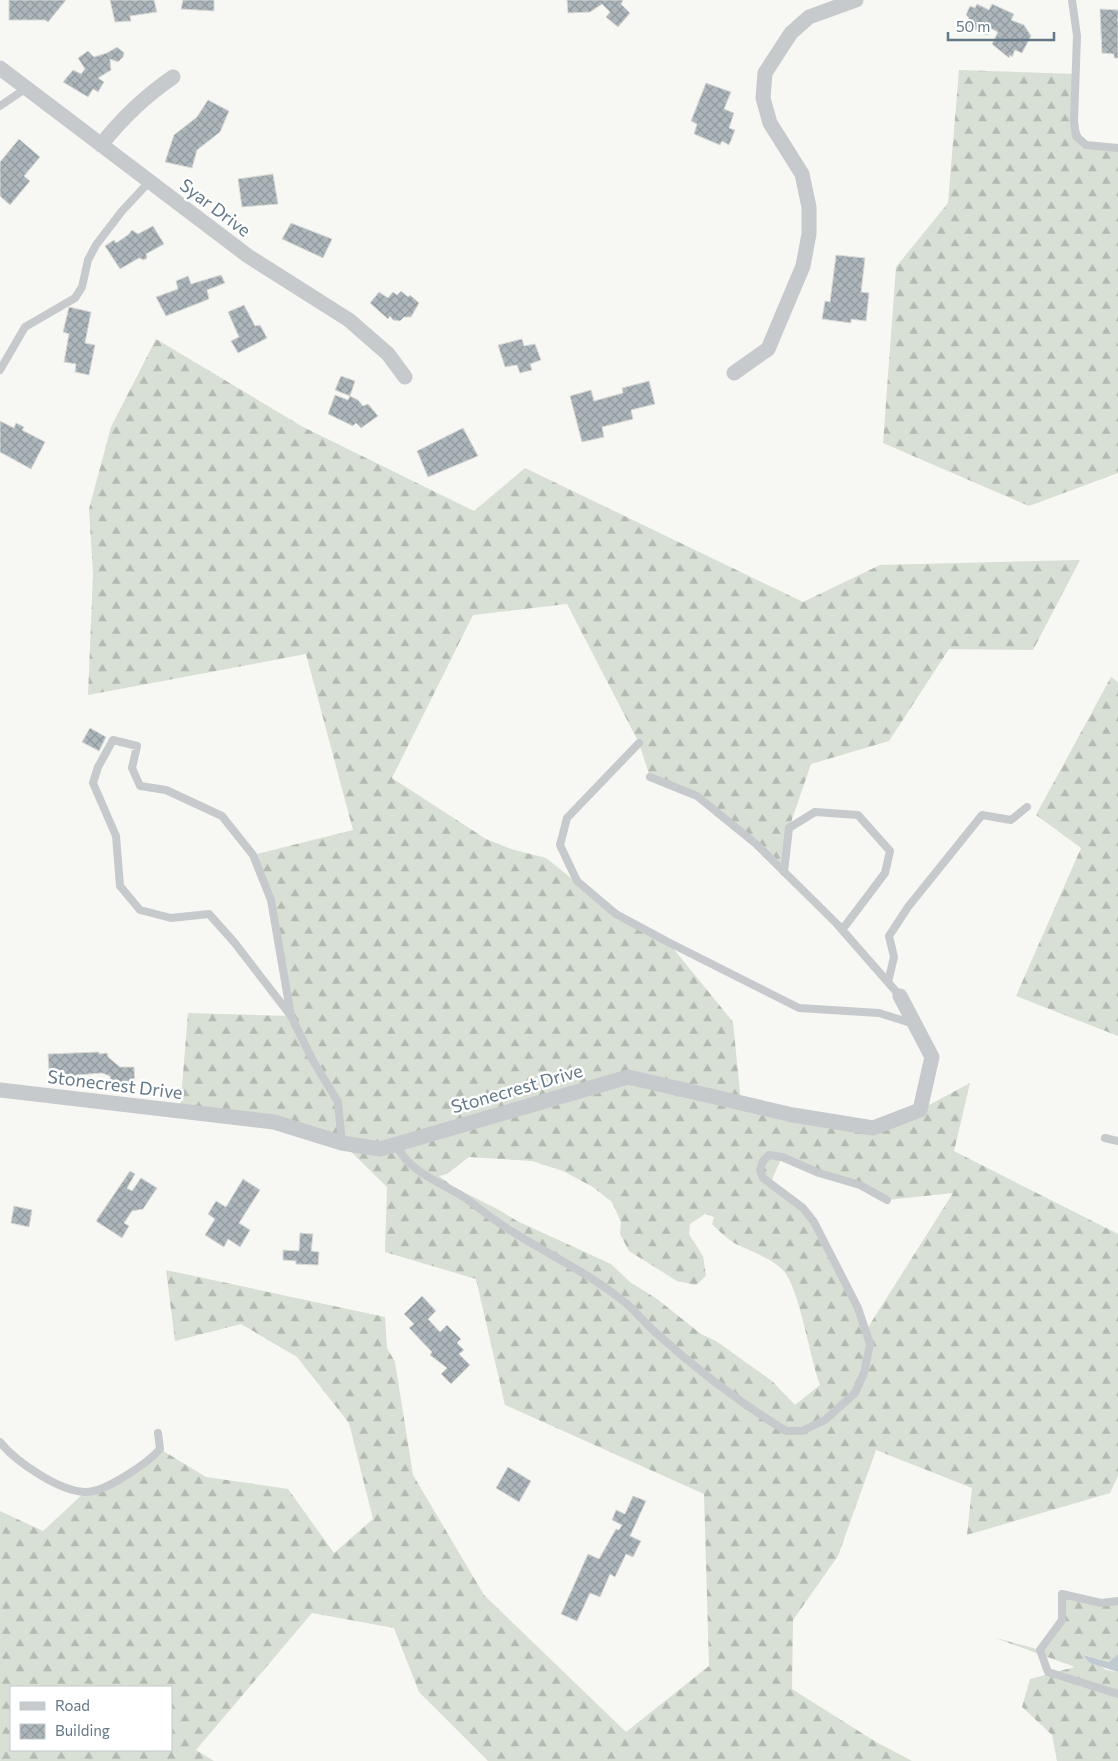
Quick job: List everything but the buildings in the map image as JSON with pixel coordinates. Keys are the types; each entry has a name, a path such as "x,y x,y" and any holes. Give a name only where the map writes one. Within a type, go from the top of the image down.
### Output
{"street":[{"path":"734,373 768,348 803,266 809,234 810,207 802,174 770,123 763,98 765,73 791,33 809,17 856,0"},
{"name":"Syar Drive","path":"0,68 248,256 349,320 388,354 405,377"},
{"path":"101,145 119,122 148,94 173,78"},
{"name":"Stonecrest Drive","path":"0,1090 274,1122 342,1143 380,1149 628,1077 793,1115 873,1128 920,1110 932,1057 900,996"}],"lane":[{"path":"1072,0 1077,36 1074,121 1076,136 1086,146 1118,148"},
{"path":"0,106 26,89"},
{"path":"0,370 25,327 75,298 82,287 88,260 96,245 122,211 149,182"},
{"path":"291,1016 271,900 253,855 222,816 166,790 140,786 132,768 137,746 113,740 98,767 93,784 116,836 120,886 140,910 171,918 209,914 234,942 291,1016 312,1060 338,1102 342,1143"},
{"path":"639,743 566,818 560,845 577,881 616,914 799,1008 879,1013 916,1025"},
{"path":"650,777 697,796 756,844 842,930 900,996"},
{"path":"888,982 894,957 889,936 908,906 982,815 1012,820 1026,807"},
{"path":"784,872 789,828 816,812 858,815 890,851 885,873 842,930"},
{"path":"1105,1138 1118,1141"},
{"path":"396,1144 402,1158 419,1173 452,1189 535,1246 602,1286 627,1304 657,1334 694,1365 786,1431 802,1431 825,1420 855,1393 864,1373 870,1344 858,1308 814,1222 803,1208 763,1178 760,1170 763,1161 769,1155 782,1157 819,1173 860,1185 887,1200"},
{"path":"0,1442 24,1464 55,1483 85,1492 94,1491 136,1469 154,1456 160,1449 158,1433"},
{"path":"1118,1601 1101,1604 1062,1594 1062,1620 1040,1650 1048,1672 1118,1694"}],"green space":[{"path":"959,70 1077,74 1074,121 1086,145 1118,148 1118,473 1029,506 883,443 896,267 948,203"},
{"path":"156,339 303,427 474,511 525,468 803,602 880,565 1080,560 1033,650 949,649 889,741 811,764 789,828 784,872 697,796 650,777 639,743 567,604 473,615 392,778 486,839 511,849 546,858 616,914 668,942 733,1022 741,1103 873,1128 920,1110 970,1083 954,1151 1118,1234 1118,1476 1110,1493 967,1535 972,1488 876,1450 838,1556 793,1620 792,1689 876,1742 912,1761 488,1761 419,1692 394,1628 312,1613 196,1750 214,1761 0,1761 0,1511 43,1531 85,1492 114,1482 160,1449 206,1477 288,1489 334,1553 373,1519 349,1423 297,1357 241,1324 175,1341 166,1270 385,1317 387,1348 395,1362 413,1475 484,1595 626,1732 709,1666 704,1494 505,1405 476,1279 385,1252 387,1187 342,1143 180,1111 188,1013 291,1016 271,900 253,855 353,830 306,654 88,695 93,574 89,509 111,427","holes":["469,1157 532,1161 563,1171 593,1187 612,1202 621,1222 620,1234 629,1251 677,1281 696,1285 706,1276 703,1256 689,1234 690,1224 705,1214 714,1217 712,1224 726,1237 736,1244 772,1261 782,1269 788,1278 799,1306 820,1385 795,1405 772,1381 716,1341 701,1334 657,1299 630,1282 611,1264 517,1221 452,1186 439,1176 447,1174","782,1157 860,1185 887,1200 953,1193 867,1329 803,1208 770,1184"]},
{"path":"1111,677 1118,682 1118,1036 1016,996 1081,848 1036,815"},
{"path":"1062,1594 1101,1603 1118,1601 1118,1654 1110,1662 1084,1655 1106,1670 1118,1672 1118,1761 1057,1761 1052,1735 1022,1707 1030,1679 1075,1667 993,1637 1040,1650 1062,1620"}],"shaded area":[{"path":"1118,1654 1118,1672 1090,1663 1083,1655 1109,1662"}]}
